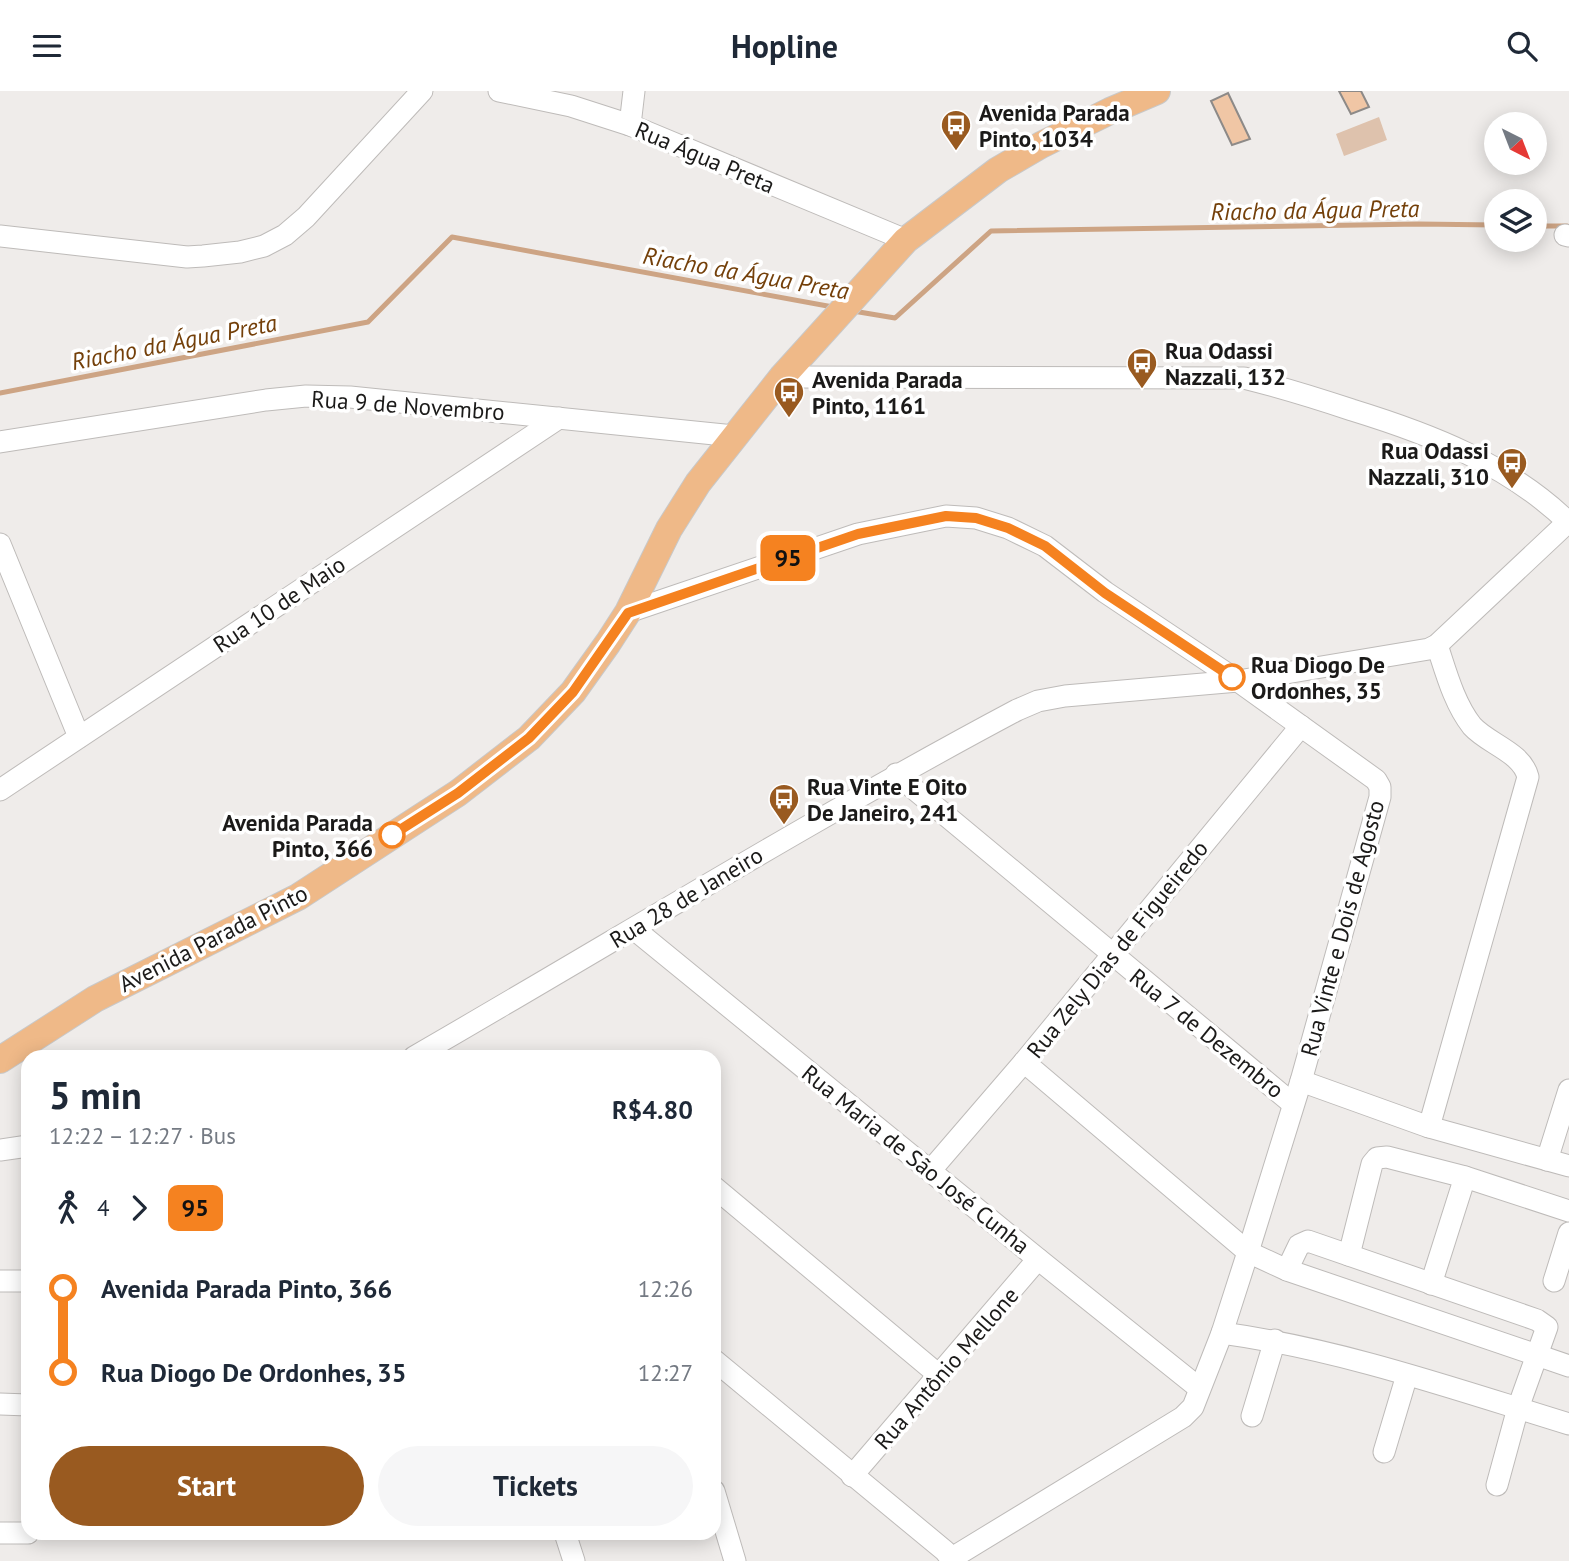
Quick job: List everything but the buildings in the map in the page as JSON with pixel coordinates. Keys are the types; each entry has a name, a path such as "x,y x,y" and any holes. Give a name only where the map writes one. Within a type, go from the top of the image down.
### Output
{"main road":[{"name":"Avenida Parada Pinto","path":"0,1060 95,999 298,897 458,793 529,738 573,692 628,613 669,529 698,483 733,436 782,377 906,240 998,170 1064,133 1157,91"}],"street":[{"path":"0,236 187,257 253,249 285,235 306,217 422,91"},
{"name":"Rua Água Preta","path":"499,91 571,106 630,125 906,240"},
{"path":"630,125 634,91"},
{"path":"782,377 1244,379 1280,386 1438,439 1534,492 1568,521"},
{"name":"Rua 9 de Novembro","path":"0,442 267,400 306,397 350,397 733,436"},
{"name":"Rua 10 de Maio","path":"0,790 559,418"},
{"name":"Rua Vinte e Dois de Agosto","path":"628,613 858,534 946,516 976,518 1008,528 1045,546 1105,593 1301,726 1376,781 1380,787 1380,797 1301,1081 1222,1333 1192,1407 1183,1417 952,1559"},
{"name":"Rua 28 de Janeiro","path":"426,1050 804,826 896,774 1038,701 1065,696 1238,681 1419,652 1437,645 1568,521"},
{"path":"0,544 79,737"},
{"path":"1429,1126 1528,777 1521,763 1485,737 1463,713 1437,645"},
{"name":"Rua Zely Dias de Figueiredo","path":"931,1170 1024,1062 1301,726"},
{"name":"Rua 7 de Dezembro","path":"896,774 1293,1104"},
{"name":"Rua Maria de São José Cunha","path":"634,929 1199,1388"},
{"path":"1024,1062 1248,1252 1287,1271 1569,1366"},
{"path":"1301,1081 1429,1126 1569,1166"},
{"path":"1546,1160 1569,1090"},
{"path":"0,1150 21,1147"},
{"path":"1349,1255 1372,1164 1377,1158 1387,1157 1465,1177 1569,1211"},
{"path":"1430,1284 1465,1177"},
{"path":"721,1193 940,1375"},
{"path":"1554,1281 1569,1233"},
{"path":"1287,1271 1302,1242 1314,1243 1544,1324 1548,1330 1518,1408 1497,1485"},
{"name":"Rua Antônio Mellone","path":"852,1476 1038,1259"},
{"path":"0,1281 21,1281"},
{"path":"1222,1333 1275,1340 1407,1375 1569,1423"},
{"path":"1252,1416 1275,1340"},
{"path":"721,1366 952,1559"},
{"path":"1384,1453 1407,1375"},
{"path":"0,1404 21,1405"},
{"path":"721,1514 735,1561"},
{"path":"0,1533 21,1533"},
{"path":"567,1540 573,1561"}],"shaded area":[{"path":"1379,117 1387,140 1344,156 1336,134"}],"waterway":[{"name":"Riacho da Água Preta","path":"853,311 895,318 991,231 1484,225"},
{"name":"Riacho da Água Preta","path":"1547,226 1567,226"},
{"name":"Riacho da Água Preta","path":"0,393 368,322 452,237 833,307"}],"bus line":[{"name":"95","path":"392,835 458,793 529,738 573,692 628,613 858,534 946,516 976,518 1008,528 1045,546 1105,593 1232,677"}],"place":[{"name":"Avenida Parada Pinto, 1034","path":"956,152"},
{"name":"Rua Odassi Nazzali, 132","path":"1142,390"},
{"name":"Avenida Parada Pinto, 1161","path":"789,419"},
{"name":"Rua Odassi Nazzali, 310","path":"1512,490"},
{"name":"Rua Diogo De Ordonhes, 35","path":"1232,677"},
{"name":"Rua Vinte E Oito De Janeiro, 241","path":"784,826"},
{"name":"Avenida Parada Pinto, 366","path":"392,835"}]}
